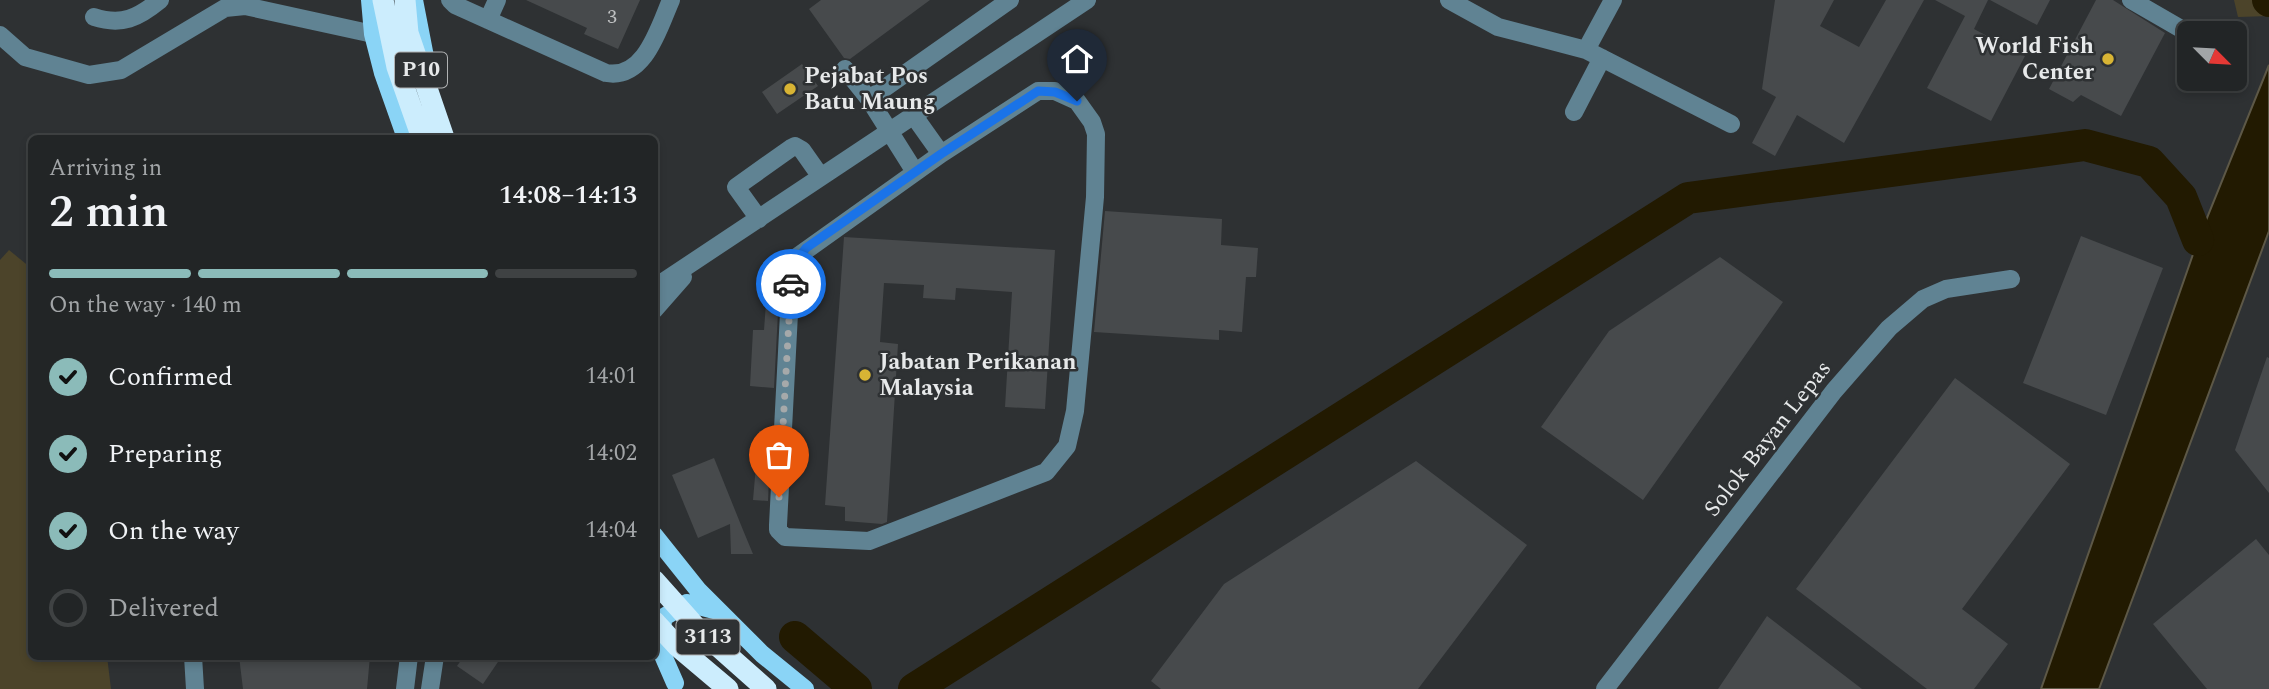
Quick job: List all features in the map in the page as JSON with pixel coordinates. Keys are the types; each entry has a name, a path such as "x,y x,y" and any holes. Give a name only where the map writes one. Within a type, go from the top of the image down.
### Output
{"highway":[{"name":"P10","path":"383,0 397,67 421,135"},
{"name":"P10","path":"405,0 408,33 443,135"},
{"name":"3113","path":"658,584 696,627 765,689"},
{"name":"3113","path":"658,625 677,646 728,689"}],"main road":[{"path":"370,0 373,34 383,73 405,135"},
{"path":"414,0 427,68 453,135"},
{"path":"658,540 698,590 762,654 805,689"},
{"path":"678,686 658,644 664,617 687,603 719,611"},
{"path":"651,660 678,686"}],"street":[{"path":"93,18 122,22 145,12 160,0"},
{"path":"450,0 455,5 614,75 638,63 645,56 671,0"},
{"path":"488,20 497,0"},
{"path":"869,99 1010,0"},
{"path":"658,286 1087,0"},
{"path":"1449,0 1498,27 1586,50 1731,124"},
{"path":"1586,50 1613,0"},
{"path":"2131,0 2177,27"},
{"path":"0,35 25,57 89,75 121,70 225,8 244,6 373,34"},
{"path":"1574,112 1602,58"},
{"path":"845,69 869,99 915,172"},
{"path":"1038,91 1055,92 1077,101 1092,122 1097,145 1095,197 1075,411 1067,446 1046,472 869,541 785,537 778,530 778,525 793,265 806,248 941,154 1038,91"},
{"path":"914,116 941,154"},
{"path":"759,219 736,187 791,148 794,146 802,150 821,177"},
{"path":"658,305 694,263"},
{"name":"Solok Bayan Lepas","path":"1605,689 1834,391 1889,328 1923,299 1947,289 2011,279"},
{"path":"193,660 195,689"},
{"path":"405,689 409,660"},
{"path":"430,688 434,660"}],"shaded area":[{"path":"2234,0 2269,0 2269,16 2238,17"},
{"path":"2269,65 2269,231 2099,689 2041,689 2198,240"},
{"path":"9,250 28,266 28,660 107,660 111,689 0,689 0,260"}],"building":[{"path":"526,0 640,0 618,49 584,34 587,28"},
{"path":"821,0 930,0 850,59 844,58 809,9"},
{"path":"1775,0 1834,0 1820,26 1859,47 1886,0 1924,0 1844,143 1797,115 1775,156 1752,143 1776,97 1762,89"},
{"name":"World Fish Center","path":"1935,0 1988,0 1974,29 2025,56 1991,121 1927,88 1965,16"},
{"name":"World Fish Center","path":"1990,0 2050,0 2037,25"},
{"name":"World Fish Center","path":"2096,0 2113,0 2165,33 2121,116 2081,95 2073,102 2049,89"},
{"name":"Pejabat Pos Batu Maung","path":"802,64 818,86 777,114 762,92"},
{"path":"1105,211 1222,219 1221,245 1258,248 1256,277 1246,277 1242,332 1219,330 1219,340 1094,332"},
{"path":"2081,236 2163,268 2106,415 2023,383"},
{"name":"Jabatan Perikanan Malaysia","path":"844,237 1055,250 1045,409 1005,407 1012,292 956,288 955,300 923,298 924,285 884,283 880,342 898,344 887,522 882,524 845,521 845,507 825,505"},
{"path":"1720,257 1783,302 1643,500 1541,427 1609,331"},
{"path":"769,262 783,263 780,274 774,388 750,386 753,330 764,330"},
{"path":"2267,357 2269,358 2269,493 2235,450"},
{"path":"1955,378 2070,464 1962,609 2008,644 1974,689 1927,689 1796,589"},
{"path":"759,431 771,432 768,501 753,500"},
{"path":"714,458 753,554 731,554 730,524 698,538 672,475"},
{"path":"1416,461 1527,545 1418,689 1161,689 1151,681 1224,584"},
{"path":"2256,539 2269,555 2269,689 2207,689 2153,624"},
{"path":"1767,616 1862,689 1718,689"},
{"path":"239,660 370,660 367,689 243,689"},
{"path":"461,660 499,660 483,684 457,666"}],"waterway":[{"path":"914,689 1688,198 2085,145 2149,162 2181,197 2198,240"},
{"path":"795,637 856,689"}],"way so far":[{"path":"779,497 791,284"}],"place":[{"name":"World Fish Center","path":"2108,59"},
{"name":"Pejabat Pos Batu Maung","path":"790,89"},
{"name":"Jabatan Perikanan Malaysia","path":"865,375"}],"route":[{"path":"791,284 793,265 806,248 941,154 1038,91 1055,92 1077,101"}]}
